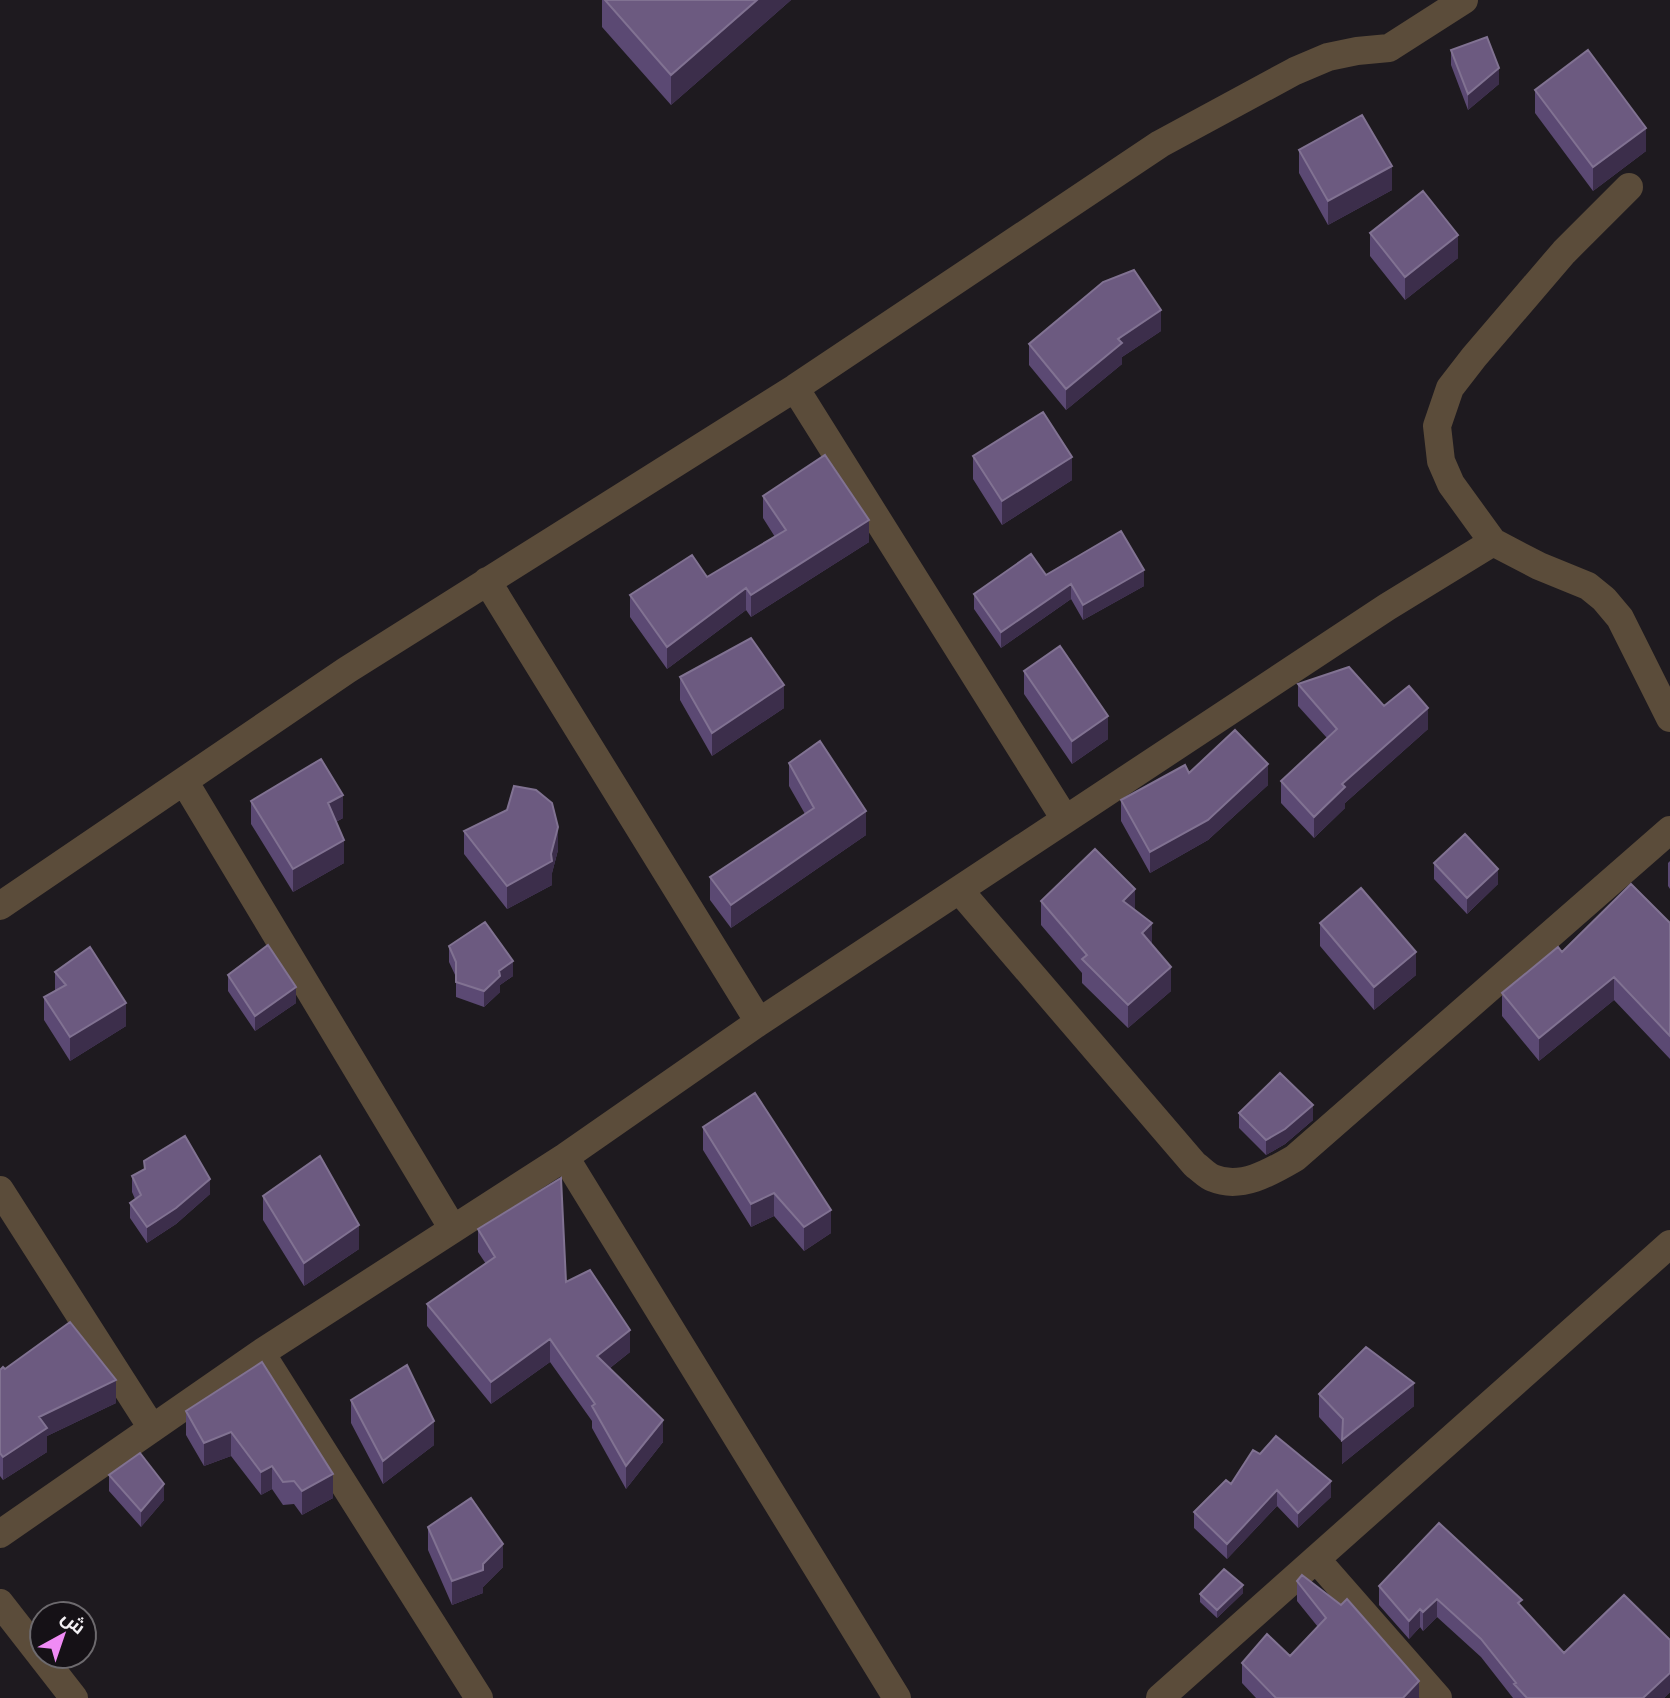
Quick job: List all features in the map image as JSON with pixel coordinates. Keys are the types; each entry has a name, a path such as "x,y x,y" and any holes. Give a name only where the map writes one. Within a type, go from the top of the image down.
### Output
{"street":[{"path":"0,906 347,670 794,388 1160,144 1294,71 1328,57 1389,48 1464,0"},
{"path":"1629,187 1564,252 1450,388 1437,426 1441,461 1451,484 1493,542 1539,566 1588,586 1604,598 1620,618 1670,718"},
{"path":"794,388 1065,819"},
{"path":"0,1534 261,1353 565,1157 759,1022 1387,607 1493,542"},
{"path":"486,581 759,1022"},
{"path":"184,781 453,1229"},
{"path":"960,891 1195,1165 1212,1178 1235,1183 1272,1172 1295,1158 1670,830"},
{"path":"565,1157 897,1698"},
{"path":"0,1190 152,1428"},
{"path":"1160,1698 1670,1244"},
{"path":"261,1353 479,1698"},
{"path":"1316,1559 1438,1698"},
{"path":"0,1603 74,1698"}],"building":[{"path":"605,0 757,0 671,75"},
{"path":"1487,37 1499,68 1468,94 1451,50"},
{"path":"1588,50 1646,128 1593,167 1535,90"},
{"path":"1362,115 1392,166 1328,201 1299,150"},
{"path":"1423,191 1458,235 1405,277 1370,233"},
{"path":"1134,270 1161,310 1118,339 1122,343 1066,389 1029,344 1103,282"},
{"path":"1043,412 1072,457 1002,501 973,456"},
{"path":"825,455 869,520 751,595 746,588 667,647 630,595 692,555 707,577 786,530 763,496"},
{"path":"1121,531 1144,570 1083,605 1071,584 1001,632 974,594 1031,554 1046,575"},
{"path":"751,638 784,685 712,733 680,677"},
{"path":"1060,646 1108,716 1072,741 1024,671"},
{"path":"1349,667 1384,706 1409,686 1428,708 1342,784 1345,787 1314,817 1281,781 1337,729 1298,684"},
{"path":"1235,730 1268,764 1208,820 1150,852 1121,800 1185,765 1189,773"},
{"path":"820,741 866,811 731,905 710,877 814,808 789,763"},
{"path":"321,759 343,795 328,803 344,840 293,869 251,801"},
{"path":"514,786 536,790 552,803 558,827 551,854 552,861 507,886 464,831 507,810"},
{"path":"1465,834 1498,869 1467,898 1434,863"},
{"path":"1095,849 1135,889 1123,901 1152,923 1142,933 1171,967 1128,1005 1082,959 1087,955 1041,901"},
{"path":"1631,884 1670,923 1670,1036 1614,977 1539,1038 1502,993 1558,947 1562,952"},
{"path":"1361,888 1416,952 1374,987 1320,923"},
{"path":"485,922 513,961 499,971 500,976 484,991 456,982 456,962 449,946"},
{"path":"268,945 296,987 255,1016 228,975"},
{"path":"90,947 126,1003 70,1037 44,997 66,985 55,972"},
{"path":"1280,1073 1313,1105 1285,1129 1266,1140 1239,1113"},
{"path":"755,1093 831,1210 804,1227 774,1193 751,1204 703,1127"},
{"path":"185,1136 210,1179 176,1208 147,1227 130,1203 141,1195 132,1176 145,1169 144,1161"},
{"path":"320,1156 359,1225 304,1263 263,1196"},
{"path":"561,1178 566,1282 590,1270 630,1330 597,1356 663,1420 626,1466 592,1406 595,1404 550,1339 491,1382 427,1304 495,1257 478,1229"},
{"path":"70,1322 116,1380 39,1417 47,1428 3,1457 0,1453 0,1370"},
{"path":"1366,1347 1414,1383 1342,1440 1343,1419 1319,1394"},
{"path":"262,1362 333,1474 302,1491 294,1481 283,1482 272,1466 261,1472 231,1432 204,1443 186,1411"},
{"path":"407,1365 434,1421 383,1461 351,1400"},
{"path":"1276,1436 1331,1481 1298,1513 1277,1490 1227,1544 1194,1512 1226,1480 1231,1484 1253,1450 1260,1454"},
{"path":"140,1453 164,1484 141,1511 109,1475"},
{"path":"471,1498 503,1544 483,1564 483,1570 452,1581 428,1527"},
{"path":"1439,1523 1522,1600 1518,1603 1564,1653 1624,1595 1670,1640 1670,1673 1643,1698 1527,1698 1481,1639 1437,1599 1423,1612 1420,1609 1409,1621 1379,1586"},
{"path":"1224,1569 1243,1585 1217,1610 1200,1594"},
{"path":"1302,1575 1341,1605 1347,1599 1419,1681 1403,1698 1276,1698 1242,1663 1267,1634 1290,1656 1326,1618 1297,1581"}]}
